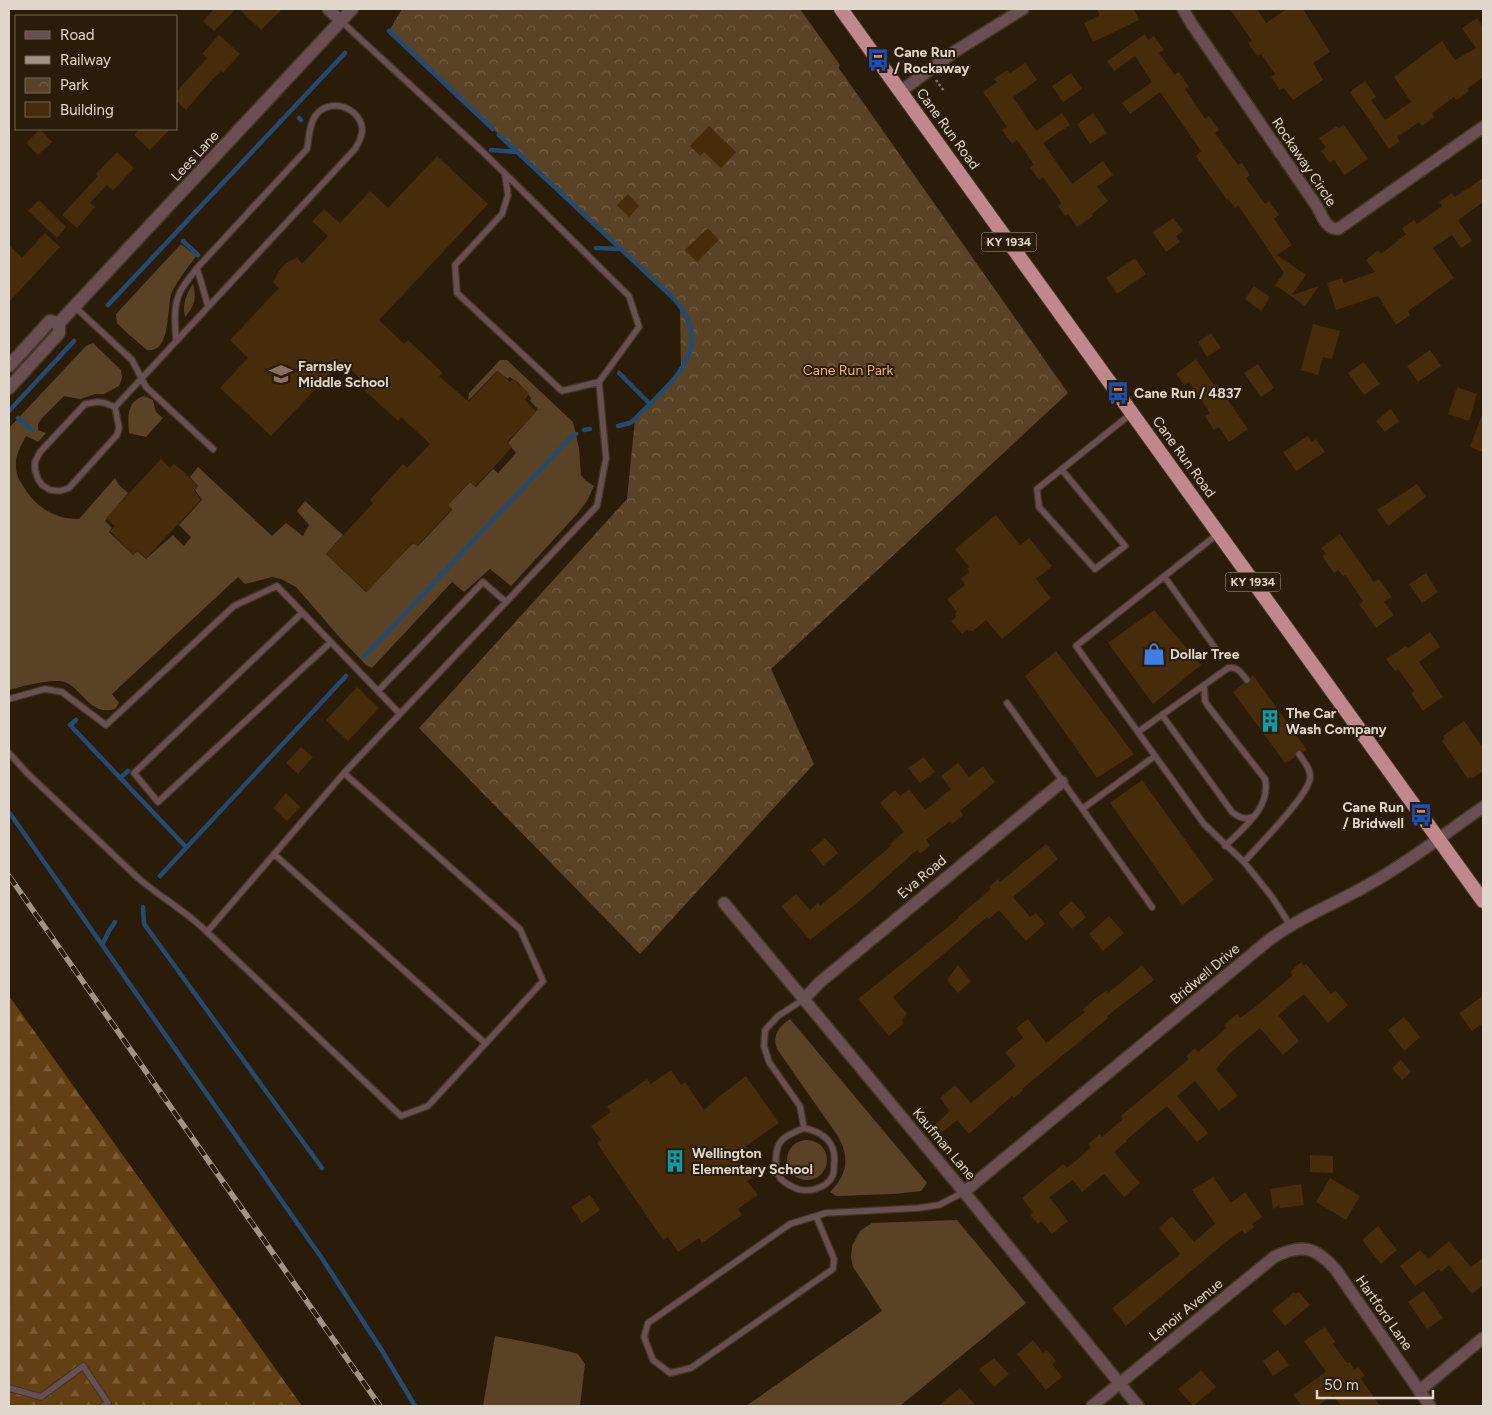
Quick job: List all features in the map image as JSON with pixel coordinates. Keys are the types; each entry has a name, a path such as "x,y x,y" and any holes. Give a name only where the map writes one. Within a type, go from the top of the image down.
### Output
{"highway":[{"name":"Cane Run Road","path":"841,9 1483,901"}],"street":[{"path":"328,9 341,21"},
{"name":"Lees Lane","path":"9,388 59,333 60,323 352,9"},
{"path":"901,91 954,52 1004,19 1023,9"},
{"name":"Rockaway Circle","path":"1182,9 1316,205 1327,226 1331,229 1338,229 1483,127"},
{"name":"Lees Lane","path":"9,366 50,321 60,323"},
{"name":"Eva Road","path":"804,999 819,983 1062,782"},
{"name":"Bridwell Drive","path":"964,1192 1269,940 1290,925 1372,883 1483,807"},
{"name":"Kaufman Lane","path":"724,903 964,1192 1138,1406"},
{"name":"Lenoir Avenue","path":"1092,1406 1274,1257 1288,1250 1304,1249"},
{"name":"Hartford Lane","path":"1304,1249 1316,1252 1336,1270 1430,1406"},
{"path":"1419,1391 1483,1338"}],"lane":[{"path":"341,21 505,175 629,296 640,327 599,382 562,391 457,293 455,265 502,214 508,195 505,175"},
{"path":"115,407 355,149 361,138 362,127 358,117 348,108 324,107 316,115 311,124 307,149 196,268 180,291 174,324 176,340"},
{"path":"196,268 208,306"},
{"path":"75,307 132,360 146,387 213,449"},
{"path":"207,932 344,773 596,506 606,458 599,382"},
{"path":"97,402 105,402 115,407 119,428 117,435 73,485 60,491 50,490 42,485 35,470 38,456 80,409 85,404 97,402"},
{"path":"1062,470 1125,546 1095,570 1039,507 1036,489 1132,413"},
{"path":"1219,534 1076,646 1204,824 1244,862 1272,897 1290,925"},
{"path":"1164,576 1218,652"},
{"path":"378,691 483,582 506,602"},
{"path":"9,699 45,689 62,692 106,725 234,606 277,586 400,714"},
{"path":"302,612 134,774 158,802 331,642"},
{"path":"1138,732 1228,668 1238,668 1247,680"},
{"path":"1204,685 1205,701 1208,706 1265,779 1265,800 1261,809 1225,846"},
{"path":"1007,703 1152,907"},
{"path":"1162,715 1232,812 1240,817 1254,816"},
{"path":"9,754 138,878 196,921 401,1116 428,1106 543,981 520,929 344,773"},
{"path":"1244,862 1305,792 1310,778 1308,768 1299,754"},
{"path":"1082,809 1155,756"},
{"path":"274,854 485,1044"},
{"path":"804,999 778,1016 765,1030 764,1046 769,1062 800,1106 804,1128"},
{"path":"804,1128 816,1130 832,1143 835,1158 833,1175 822,1187 807,1191 796,1189 781,1180 776,1165 777,1152 782,1140 804,1128"},
{"path":"816,1216 834,1259 833,1269 690,1368 670,1373 653,1360 644,1337 648,1323 790,1224 816,1216 826,1213 919,1208 939,1205 964,1192"},
{"path":"9,1388 41,1397 83,1366 108,1403 103,1406"}],"green space":[{"name":"Cane Run Park","path":"402,9 797,9 1068,393 771,669 814,764 640,954 419,728 627,499 635,419 681,371 680,305 389,31"},
{"path":"780,9 800,9 840,65 838,69"},
{"path":"181,244 196,256 172,292 167,328 161,345 155,349 147,350 117,323 116,314"},
{"path":"193,284 194,302 185,317 185,300"},
{"path":"93,343 121,370 122,378 119,386 104,394 95,394 80,399 64,396 38,424 38,430 46,433 38,442 26,436 16,458 17,473 19,480 38,505 61,517 79,519 115,478 119,485 128,493 105,521 112,528 109,532 133,555 137,551 146,559 173,535 184,546 191,537 179,525 202,500 195,490 198,486 190,477 198,467 272,536 286,523 303,536 309,525 297,511 305,501 343,535 326,554 366,592 413,543 418,546 452,510 448,505 470,482 476,487 493,469 498,473 516,453 508,443 538,409 530,401 531,398 521,386 512,378 509,377 508,379 497,371 468,401 469,393 500,360 507,360 573,422 579,448 581,475 594,486 587,501 577,514 511,586 490,569 464,592 452,582 372,668 366,665 342,640 296,587 281,579 272,577 245,584 238,577 112,694 119,703 115,709 105,710 98,708 91,704 74,687 59,681 40,682 9,690 9,428 86,346"},
{"path":"144,396 153,400 156,412 163,418 146,437 129,433 129,411 131,406"},
{"path":"9,996 302,1406 9,1406"},
{"path":"790,1019 927,1183 921,1191 836,1196 830,1192 844,1172 844,1150 837,1135 777,1049 776,1035"},
{"path":"811,1140 818,1143 824,1149 827,1160 826,1168 818,1177 811,1180 803,1180 796,1177 788,1168 787,1156 790,1149 799,1141"},
{"path":"957,1220 1026,1303 900,1406 746,1406 882,1311 853,1267 851,1257 852,1246 860,1231 872,1223"},
{"path":"495,1336 578,1354 585,1364 580,1406 483,1406"}],"building":[{"path":"214,9 236,9 214,31 203,21"},
{"path":"239,9 282,9 261,30"},
{"path":"1097,9 1134,9 1139,20 1093,42 1084,23 1100,15"},
{"path":"1230,9 1257,9 1266,23 1287,9 1303,9 1330,52 1313,63 1323,80 1293,100 1284,88 1280,90 1271,77 1275,74 1261,54 1257,56 1248,43 1252,41"},
{"path":"1477,18 1483,27 1483,77 1467,89 1469,91 1457,100 1454,97 1432,113 1435,117 1422,126 1419,122 1397,137 1400,141 1389,149 1350,92 1365,81 1376,97 1371,100 1385,120 1411,102 1394,77 1442,41 1455,60 1476,48 1462,28"},
{"path":"1145,34 1148,40 1154,36 1164,50 1159,53 1175,75 1179,72 1189,87 1185,89 1205,119 1209,116 1219,130 1215,133 1238,165 1242,163 1250,175 1246,178 1265,204 1269,201 1279,215 1274,219 1292,245 1277,255 1306,275 1292,295 1319,286 1305,306 1275,285 1284,273 1238,205 1235,208 1227,200 1196,156 1201,151 1160,92 1130,114 1122,103 1152,82 1135,56 1114,71 1107,61"},
{"path":"219,35 240,54 223,73 221,71 212,80 186,110 178,103 178,90 207,58 202,54"},
{"path":"1025,63 1037,80 1013,97 1036,131 1062,113 1070,125 1043,143 1072,184 1103,161 1113,175 1097,187 1108,201 1092,214 1093,216 1077,227 1068,214 1065,216 1058,206 1061,204 1060,201 1043,177 1039,180 1030,167 1034,165 1017,140 1012,144 1002,130 1007,127 983,92 997,82 994,79 1007,70 1010,73"},
{"path":"1071,73 1082,89 1063,102 1052,86"},
{"path":"1093,113 1107,133 1090,144 1077,124"},
{"path":"1344,125 1368,159 1344,175 1334,160 1330,163 1321,151 1326,148 1319,138 1337,126 1339,128"},
{"path":"709,126 736,152 721,168 704,152 700,156 690,146"},
{"path":"39,130 52,142 38,155 26,143"},
{"path":"139,130 169,130 150,150 134,135"},
{"path":"117,152 134,168 113,191 107,185 90,203 95,207 77,228 62,215"},
{"name":"Farnsley Middle School","path":"437,156 488,204 379,320 404,344 408,340 443,373 439,376 469,402 498,371 510,382 513,379 529,393 525,400 536,412 507,442 512,447 494,467 475,486 470,481 448,505 452,509 417,546 413,542 367,592 326,554 373,503 370,500 403,464 407,468 430,444 401,417 398,421 362,388 366,384 342,361 271,436 220,388 248,358 230,340 279,288 273,282 279,271 285,264 297,257 302,264 328,236 312,221 324,209 340,223 370,191 388,208"},
{"path":"1483,178 1483,202 1458,220 1472,241 1461,248 1452,235 1433,248 1454,278 1408,311 1410,315 1396,325 1378,296 1336,310 1327,283 1342,278 1344,283 1375,272 1366,260 1378,250 1381,254 1406,234 1402,228 1414,220 1417,224 1442,206 1439,202 1452,193 1455,197"},
{"path":"628,194 639,206 629,217 617,205"},
{"path":"39,200 66,227 57,238 28,211"},
{"path":"1173,218 1183,231 1176,236 1180,242 1166,252 1153,232"},
{"path":"708,228 719,240 697,262 685,250"},
{"path":"45,233 60,247 9,302 9,245 22,258"},
{"path":"1135,258 1146,274 1117,294 1106,278"},
{"path":"1254,286 1270,297 1261,311 1245,299"},
{"path":"1313,324 1340,331 1332,359 1323,357 1318,375 1301,370"},
{"path":"1211,333 1221,348 1207,357 1198,342"},
{"path":"1430,350 1441,366 1418,382 1407,366"},
{"path":"1196,359 1214,385 1216,383 1248,429 1229,442 1219,427 1214,430 1205,416 1210,413 1189,382 1184,385 1176,374"},
{"path":"1364,362 1380,384 1364,395 1348,373"},
{"path":"1258,364 1274,388 1261,397 1244,373"},
{"path":"1457,387 1477,394 1469,421 1448,414"},
{"path":"1391,409 1399,421 1385,432 1376,421"},
{"path":"1483,415 1483,452 1470,447"},
{"path":"1308,436 1312,442 1316,439 1325,452 1296,471 1283,452"},
{"path":"161,459 170,468 174,464 198,486 194,490 201,500 146,558 137,550 133,555 110,531 115,526 106,518"},
{"path":"1417,484 1426,497 1388,526 1377,510"},
{"path":"996,515 1020,545 1029,538 1052,566 1036,579 1051,598 1002,639 986,620 973,631 968,629 962,634 951,621 956,617 955,614 957,612 947,599 965,585 961,579 969,572 967,568 969,567 955,549"},
{"path":"1340,534 1374,582 1379,579 1392,597 1384,602 1394,615 1376,628 1359,604 1363,601 1345,575 1343,576 1338,570 1334,573 1322,556 1326,553 1321,548"},
{"path":"1426,573 1438,592 1422,603 1409,584"},
{"name":"Dollar Tree","path":"1154,610 1201,665 1153,704 1108,643"},
{"path":"1430,632 1440,647 1419,662 1443,697 1423,711 1411,693 1414,691 1398,669 1395,671 1386,659 1406,646 1408,648"},
{"path":"1056,651 1134,754 1097,778 1025,676"},
{"name":"The Car Wash Company","path":"1253,675 1307,750 1303,752 1297,750 1295,757 1285,763 1233,692 1244,683 1247,685 1250,683"},
{"path":"357,687 379,708 348,741 326,720"},
{"path":"1464,721 1483,748 1483,771 1468,779 1442,741 1445,739 1443,736"},
{"path":"301,747 313,757 298,774 286,763"},
{"path":"924,757 935,772 920,783 908,768"},
{"path":"958,763 969,777 983,766 995,782 960,811 963,815 952,824 950,821 926,840 930,845 925,850 920,854 917,850 857,903 810,940 781,906 796,894 810,910 818,903 820,906 891,846 890,844 904,832 880,803 895,790 900,796 909,789 925,810 951,789 941,776"},
{"path":"1142,780 1214,880 1182,905 1110,803"},
{"path":"286,793 300,807 287,821 273,808"},
{"path":"825,838 838,853 823,866 811,850"},
{"path":"1046,844 1058,859 1013,897 1030,917 1036,913 1045,924 1026,941 999,910 989,919 987,917 893,997 907,1014 901,1020 904,1023 889,1036 858,999 959,918 991,889 989,887 998,879 1000,882"},
{"path":"1072,901 1086,917 1072,929 1058,913"},
{"path":"1109,916 1124,933 1103,951 1089,934"},
{"path":"1301,962 1304,966 1306,964 1331,994 1336,991 1348,1005 1328,1023 1304,994 1278,1015 1299,1041 1283,1055 1260,1028 1230,1053 1216,1069 1238,1096 1219,1111 1195,1081 1177,1096 1208,1133 1197,1142 1167,1106 1114,1152 1140,1183 1124,1197 1104,1174 1082,1192 1073,1180 1049,1197 1068,1221 1052,1234 1041,1221 1038,1224 1030,1215 1033,1212 1022,1198 1063,1164 1067,1168 1091,1148 1088,1144 1100,1134 1102,1137 1123,1119 1121,1116 1189,1059 1186,1056 1195,1048 1198,1052 1227,1028 1224,1025 1237,1014 1240,1018 1254,1008 1293,975 1290,972"},
{"path":"958,965 971,981 958,993 947,980"},
{"path":"1142,965 1154,980 1107,1016 1108,1018 1022,1089 1014,1098 1012,1096 969,1134 957,1120 939,1135 933,1127 950,1111 940,1098 955,1085 971,1103 1016,1066 1005,1052 1023,1038 1016,1028 1028,1019 1046,1043 1085,1012 1082,1010 1095,999 1107,990 1108,993"},
{"path":"1483,996 1483,1023 1472,1031 1459,1013"},
{"path":"1404,1017 1420,1037 1404,1051 1388,1030"},
{"path":"1401,1060 1411,1072 1402,1080 1392,1068"},
{"name":"Wellington Elementary School","path":"671,1070 681,1085 685,1082 704,1110 746,1076 779,1123 746,1146 751,1154 741,1161 752,1178 747,1181 758,1195 738,1209 742,1215 702,1243 699,1238 678,1252 668,1237 663,1240 597,1143 601,1140 591,1126 611,1112 607,1107 647,1079 651,1084"},
{"path":"1310,1155 1333,1156 1333,1173 1310,1172"},
{"path":"1213,1177 1231,1203 1245,1192 1262,1217 1252,1224 1254,1227 1245,1234 1242,1230 1227,1241 1126,1326 1112,1308 1180,1254 1159,1228 1172,1216 1194,1242 1215,1224 1192,1190"},
{"path":"1330,1178 1360,1196 1346,1220 1316,1202"},
{"path":"1301,1184 1304,1205 1280,1208 1279,1205 1273,1209 1270,1189"},
{"path":"590,1195 600,1210 582,1223 571,1207"},
{"path":"1378,1226 1397,1250 1381,1264 1362,1240"},
{"path":"1449,1241 1471,1267 1483,1258 1483,1285 1472,1294 1449,1265 1441,1272 1439,1269 1415,1286 1400,1266 1420,1250 1428,1259"},
{"path":"1424,1291 1443,1318 1427,1329 1408,1302"},
{"path":"1294,1292 1296,1294 1299,1292 1310,1305 1285,1326 1272,1311"},
{"path":"1325,1327 1335,1342 1333,1344 1347,1363 1350,1362 1354,1370 1358,1367 1365,1376 1361,1379 1380,1406 1341,1406 1333,1395 1318,1406 1302,1406 1293,1395 1326,1372 1304,1341"},
{"path":"1033,1340 1043,1353 1047,1350 1056,1361 1052,1364 1062,1377 1046,1390 1017,1354"},
{"path":"1278,1350 1289,1365 1273,1376 1263,1361"},
{"path":"994,1358 1009,1374 994,1387 979,1369"},
{"path":"1201,1370 1216,1387 1193,1406 1178,1389"},
{"path":"960,1388 976,1406 938,1406"}],"waterway":[{"path":"389,31 493,129"},
{"path":"108,305 345,53"},
{"path":"499,135 671,296 685,314 691,331 691,347 685,363 662,392 635,419 630,423 618,426"},
{"path":"491,150 517,152"},
{"path":"183,241 198,255"},
{"path":"596,248 621,249"},
{"path":"9,411 74,341"},
{"path":"619,373 650,404"},
{"path":"18,418 32,430"},
{"path":"584,430 590,429"},
{"path":"364,657 571,437 576,434"},
{"path":"160,876 346,676"},
{"path":"76,720 70,725 186,847"},
{"path":"120,778 128,771"},
{"path":"9,812 321,1257 381,1349 415,1406"},
{"path":"143,907 144,924 322,1168"},
{"path":"102,945 115,922"}],"railway":[{"path":"9,876 380,1406"}],"place":[{"name":"Cane Run / Rockaway","path":"878,60"},
{"name":"Farnsley Middle School","path":"281,374"},
{"name":"Cane Run / 4837","path":"1118,393"},
{"name":"Dollar Tree","path":"1154,654"},
{"name":"The Car Wash Company","path":"1270,721"},
{"name":"Cane Run / Bridwell","path":"1421,815"},
{"name":"Wellington Elementary School","path":"675,1161"}]}
